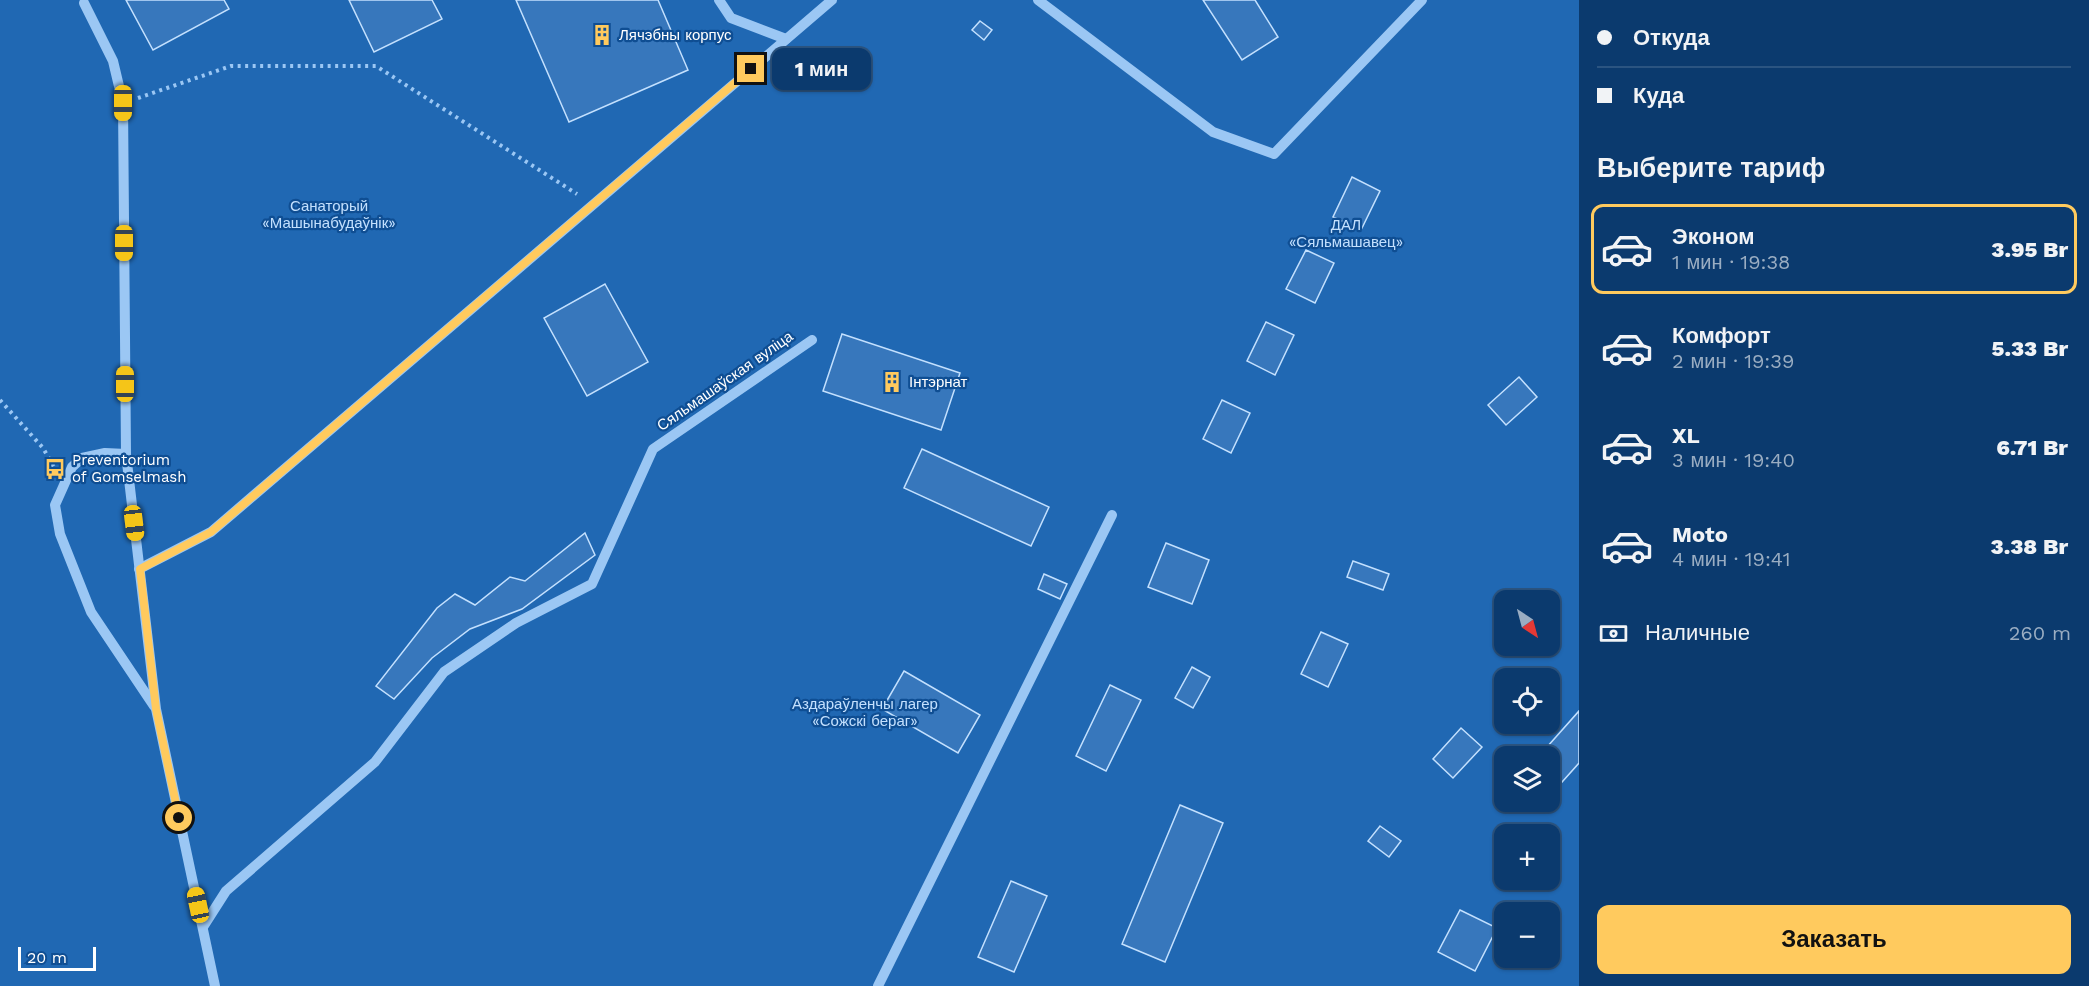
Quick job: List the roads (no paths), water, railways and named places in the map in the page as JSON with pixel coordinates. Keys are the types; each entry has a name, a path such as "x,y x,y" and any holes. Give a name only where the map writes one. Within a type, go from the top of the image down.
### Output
{"street":[{"path":"719,0 730,18 786,39"},
{"path":"140,569 211,532 832,0"},
{"path":"1038,0 1213,132 1274,154 1422,0"},
{"path":"84,3 113,61 123,103 126,454 156,709 215,986"},
{"name":"Сяльмашаўская вуліца","path":"203,927 226,891 375,762 444,672 516,623 592,584 653,449 812,340"},
{"path":"126,454 105,453 82,458 72,467 55,505 60,534 91,612 156,709"},
{"path":"878,986 1112,515"}],"place":[{"name":"Лячэбны корпус","path":"602,35"},
{"name":"Інтэрнат","path":"892,382"},
{"name":"Preventorium of Gomselmash","path":"55,469"}],"park label":[{"name":"Санаторый «Машынабудаўнік»","path":"329,214"},
{"name":"ДАЛ «Сяльмашавец»","path":"1346,234"},
{"name":"Аздараўленчы лагер «Сожскі бераг»","path":"865,712"}]}
